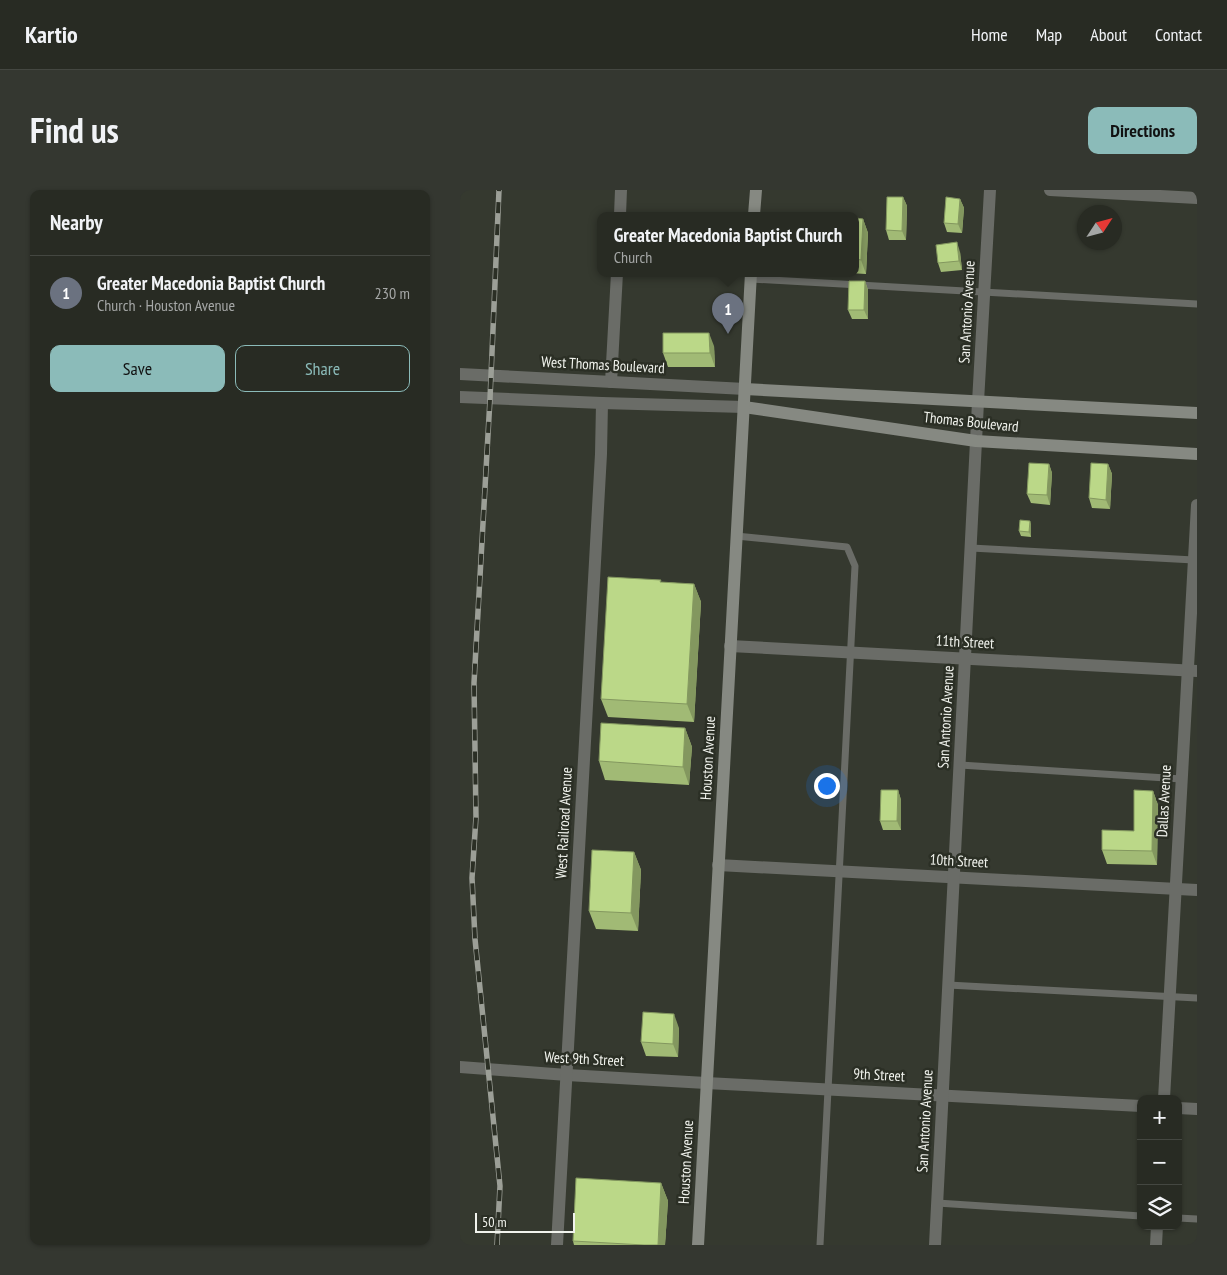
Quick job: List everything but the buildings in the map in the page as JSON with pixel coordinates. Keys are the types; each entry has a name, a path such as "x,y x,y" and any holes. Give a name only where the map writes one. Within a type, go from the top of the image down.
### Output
{"main road":[{"path":"754,212 756,190"},
{"name":"Houston Avenue","path":"698,1245 751,277"},
{"name":"Thomas Boulevard","path":"745,389 1197,413"},
{"name":"Thomas Boulevard","path":"744,407 976,441 1197,454"}],"street":[{"path":"620,212 621,190"},
{"name":"San Antonio Avenue","path":"935,1245 990,190"},
{"path":"1050,190 1197,198"},
{"path":"611,382 617,277"},
{"name":"West Thomas Boulevard","path":"460,374 745,389"},
{"path":"460,398 744,407"},
{"name":"West Railroad Avenue","path":"558,1245 602,404"},
{"name":"Dallas Avenue","path":"1164,1095 1182,779 1192,671 1197,505"},
{"name":"11th Street","path":"730,646 1192,671"},
{"name":"10th Street","path":"718,865 1197,890"},
{"name":"West 9th Street","path":"460,1067 706,1083"},
{"name":"9th Street","path":"706,1083 1137,1106"},
{"path":"1182,1108 1197,1109"},
{"path":"1156,1245 1157,1230"}],"lane":[{"path":"766,277 1197,304"},
{"path":"736,536 847,547 855,566 820,1245"},
{"path":"971,548 1194,560"},
{"path":"960,765 1182,779"},
{"path":"948,985 1197,998"},
{"path":"937,1203 1137,1216"},
{"path":"1182,1218 1197,1219"}],"railway":[{"path":"497,1245 500,1186 475,939 472,878 476,817 474,683 490,399 499,190"}],"place":[{"name":"Greater Macedonia Baptist Church","path":"728,334"}]}
